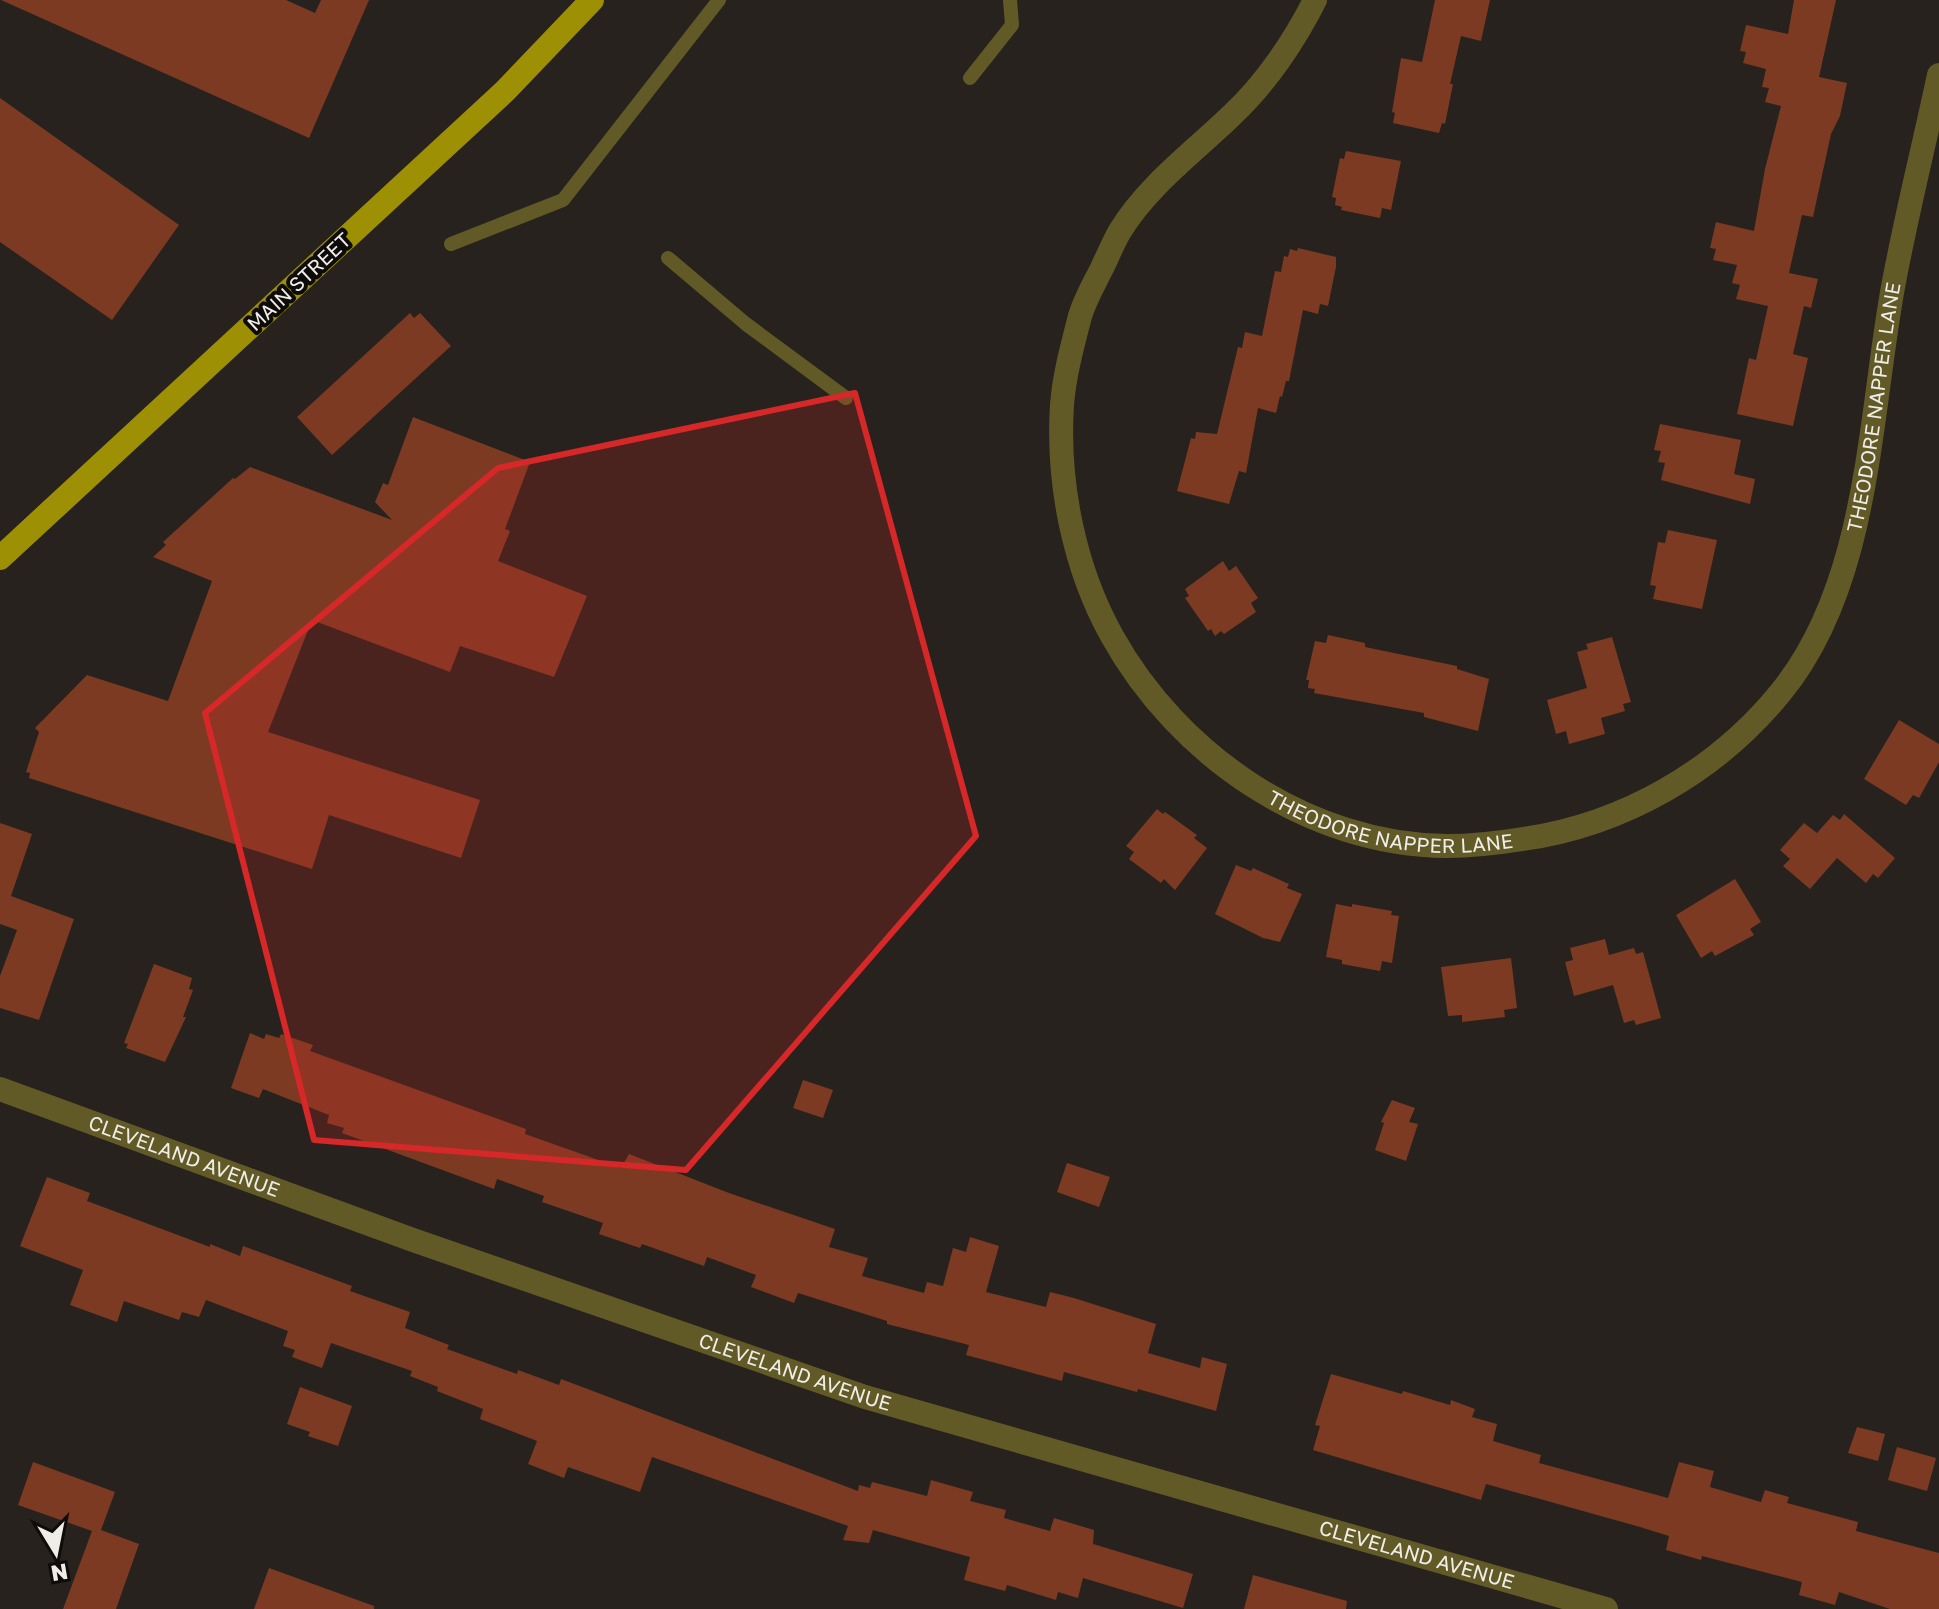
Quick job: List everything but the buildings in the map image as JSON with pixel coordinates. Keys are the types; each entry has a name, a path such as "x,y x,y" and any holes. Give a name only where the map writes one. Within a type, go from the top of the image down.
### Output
{"main road":[{"name":"MAIN STREET","path":"0,558 505,91 592,0"}],"street":[{"name":"THEODORE NAPPER LANE","path":"1315,0 1301,27 1237,111 1153,190 1121,229 1081,313 1062,400 1062,454 1069,518 1090,584 1110,634 1161,708 1238,777 1286,805 1321,821 1370,836 1404,842 1445,846 1495,843 1548,836 1604,819 1667,791 1743,731 1783,690 1813,642 1839,584 1859,508 1893,287 1939,75"},
{"name":"CLEVELAND AVENUE","path":"0,1089 413,1240 865,1397 1606,1609"}],"lane":[{"path":"451,244 563,200 719,0"},
{"path":"970,78 1012,25 1010,0"},
{"path":"668,258 746,324 846,398"}],"highlighted area":[{"path":"855,393 976,836 686,1170 314,1140 205,713 498,468"}]}
